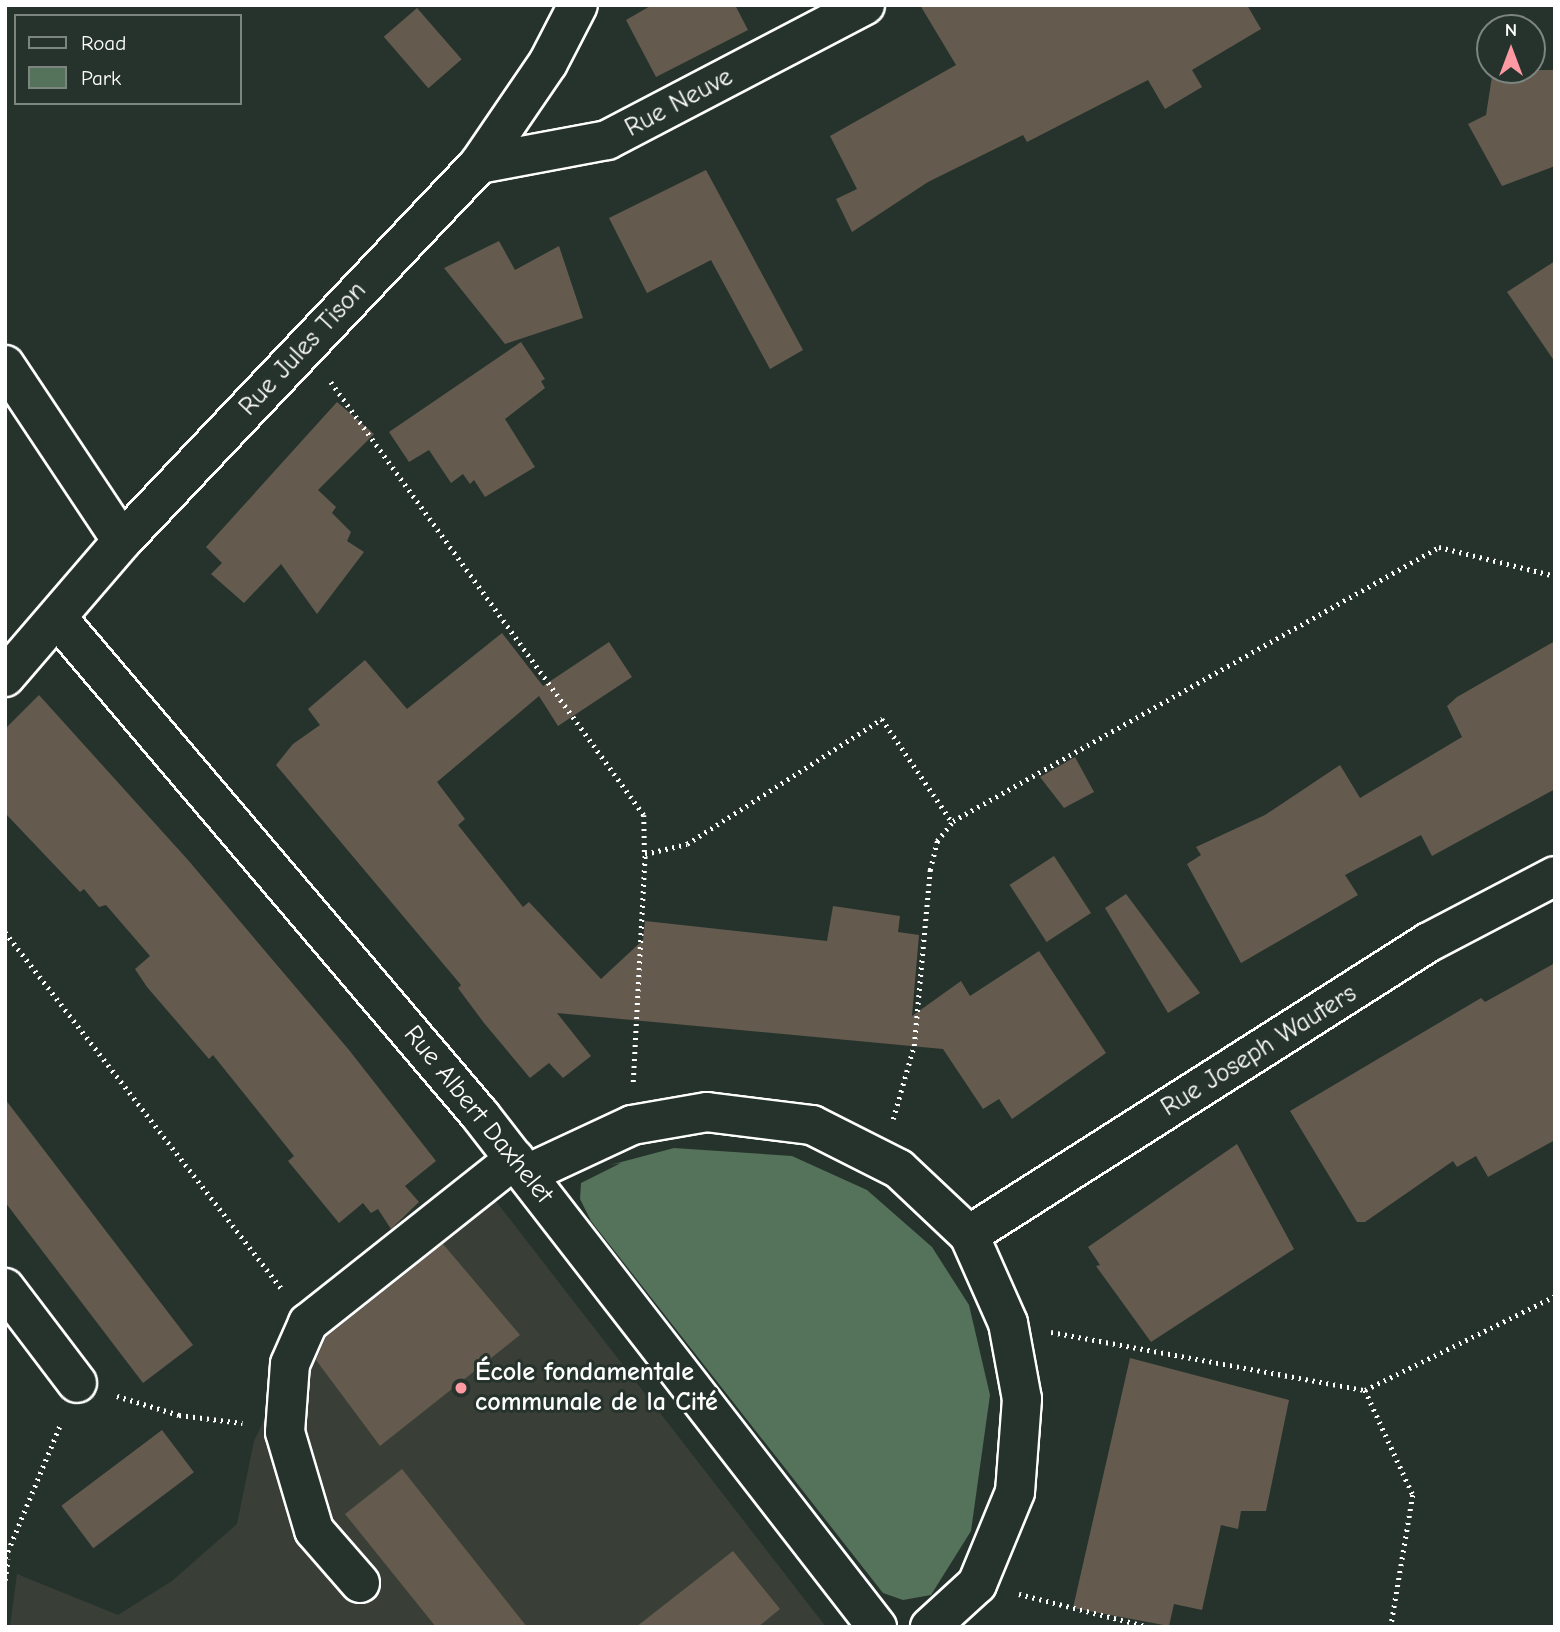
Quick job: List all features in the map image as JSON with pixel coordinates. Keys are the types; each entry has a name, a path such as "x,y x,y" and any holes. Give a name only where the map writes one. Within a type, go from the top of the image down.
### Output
{"street":[{"name":"Rue Jules Tison","path":"5,677 59,620 122,541 479,164 548,63 578,5"},
{"name":"Rue Neuve","path":"479,164 607,141 865,5"},
{"path":"5,365 122,541"},
{"name":"Rue Albert Daxhelet","path":"59,620 521,1166 877,1627"},
{"name":"Rue Joseph Wauters","path":"969,1235 1429,942 1555,876"},
{"path":"360,1583 314,1530 285,1432 290,1364 308,1323 521,1166 632,1125 707,1112 811,1125 899,1169 969,1235 1008,1323 1022,1399 1015,1492 977,1584 930,1627"},
{"path":"5,1288 76,1383"}],"path":[{"path":"305,347 644,815 645,854 632,1125"},
{"path":"881,1160 914,1046 930,870 937,841 952,823 1439,547 1555,576"},
{"path":"645,854 687,844 883,719 952,823"},
{"path":"5,932 308,1323"},
{"path":"1008,1323 1365,1390 1555,1296"},
{"path":"5,1580 7,1559 76,1383 179,1415 245,1424"},
{"path":"1365,1390 1413,1495 1391,1627"},
{"path":"977,1584 1149,1627"}],"shaded area":[{"name":"École fondamentale communale de la Cité","path":"488,1191 826,1627 10,1627 17,1574 118,1615 172,1581 237,1524 254,1441 306,1335"}],"green space":[{"path":"674,1148 792,1156 867,1190 932,1247 969,1305 990,1395 971,1531 931,1595 903,1600 883,1593 591,1221 580,1199 581,1183 621,1163 610,1165"}],"building":[{"path":"652,5 735,5 748,30 656,77 626,20"},
{"path":"920,5 1247,5 1261,29 1192,70 1202,87 1165,109 1148,80 1027,142 1023,135 928,182 852,232 836,199 857,189 830,136 956,65"},
{"path":"417,8 462,59 428,88 384,37"},
{"path":"1546,70 1555,70 1555,166 1502,186 1468,124 1486,115 1491,84 1546,84"},
{"path":"706,170 803,350 770,369 711,260 647,293 609,218"},
{"path":"499,241 515,270 559,246 583,318 505,344 444,268"},
{"path":"1555,261 1555,362 1507,292"},
{"path":"521,342 545,379 541,381 545,388 505,419 535,467 485,497 474,480 470,484 463,474 451,483 429,450 409,462 389,432"},
{"path":"337,402 374,434 318,490 336,507 332,513 351,532 347,541 364,552 317,614 281,564 244,603 211,574 222,563 206,547"},
{"path":"502,633 543,686 609,642 632,677 558,726 539,696 437,782 465,819 458,825 523,907 529,902 601,979 643,940 645,921 827,941 833,906 900,916 898,932 919,935 912,1016 961,981 970,996 1039,951 1106,1053 1012,1119 999,1099 983,1109 943,1049 557,1013 591,1056 563,1078 549,1063 530,1078 458,988 461,985 276,765 293,744 320,725 308,709 365,660 407,709"},
{"path":"1555,641 1555,789 1432,856 1421,835 1345,875 1358,895 1241,963 1187,864 1201,855 1196,847 1265,815 1340,765 1360,798 1462,737 1447,706 1457,697"},
{"path":"39,695 188,860 349,1050 436,1161 405,1186 419,1202 391,1229 378,1209 371,1213 363,1203 339,1223 288,1161 294,1156 213,1055 209,1059 147,987 135,969 150,956 106,905 99,907 84,889 80,892 5,813 5,729"},
{"path":"1075,757 1094,792 1064,808 1040,777"},
{"path":"1054,856 1091,913 1047,942 1010,885"},
{"path":"1126,894 1200,993 1168,1013 1105,908"},
{"path":"1555,963 1555,1140 1488,1177 1476,1156 1457,1167 1453,1161 1365,1222 1357,1222 1290,1111 1481,998 1485,1002"},
{"path":"5,1099 193,1345 143,1383 5,1202"},
{"path":"1237,1144 1294,1249 1151,1342 1096,1266 1100,1265 1088,1247"},
{"path":"443,1244 520,1335 380,1446 316,1360 326,1337"},
{"path":"1130,1358 1289,1400 1266,1511 1241,1511 1238,1529 1221,1525 1202,1610 1174,1604 1169,1626 1073,1608"},
{"path":"162,1430 194,1472 93,1548 61,1506"},
{"path":"402,1469 527,1627 436,1627 345,1514"},
{"path":"733,1551 780,1609 758,1627 636,1627"}],"place":[{"name":"École fondamentale communale de la Cité","path":"461,1388"}]}
